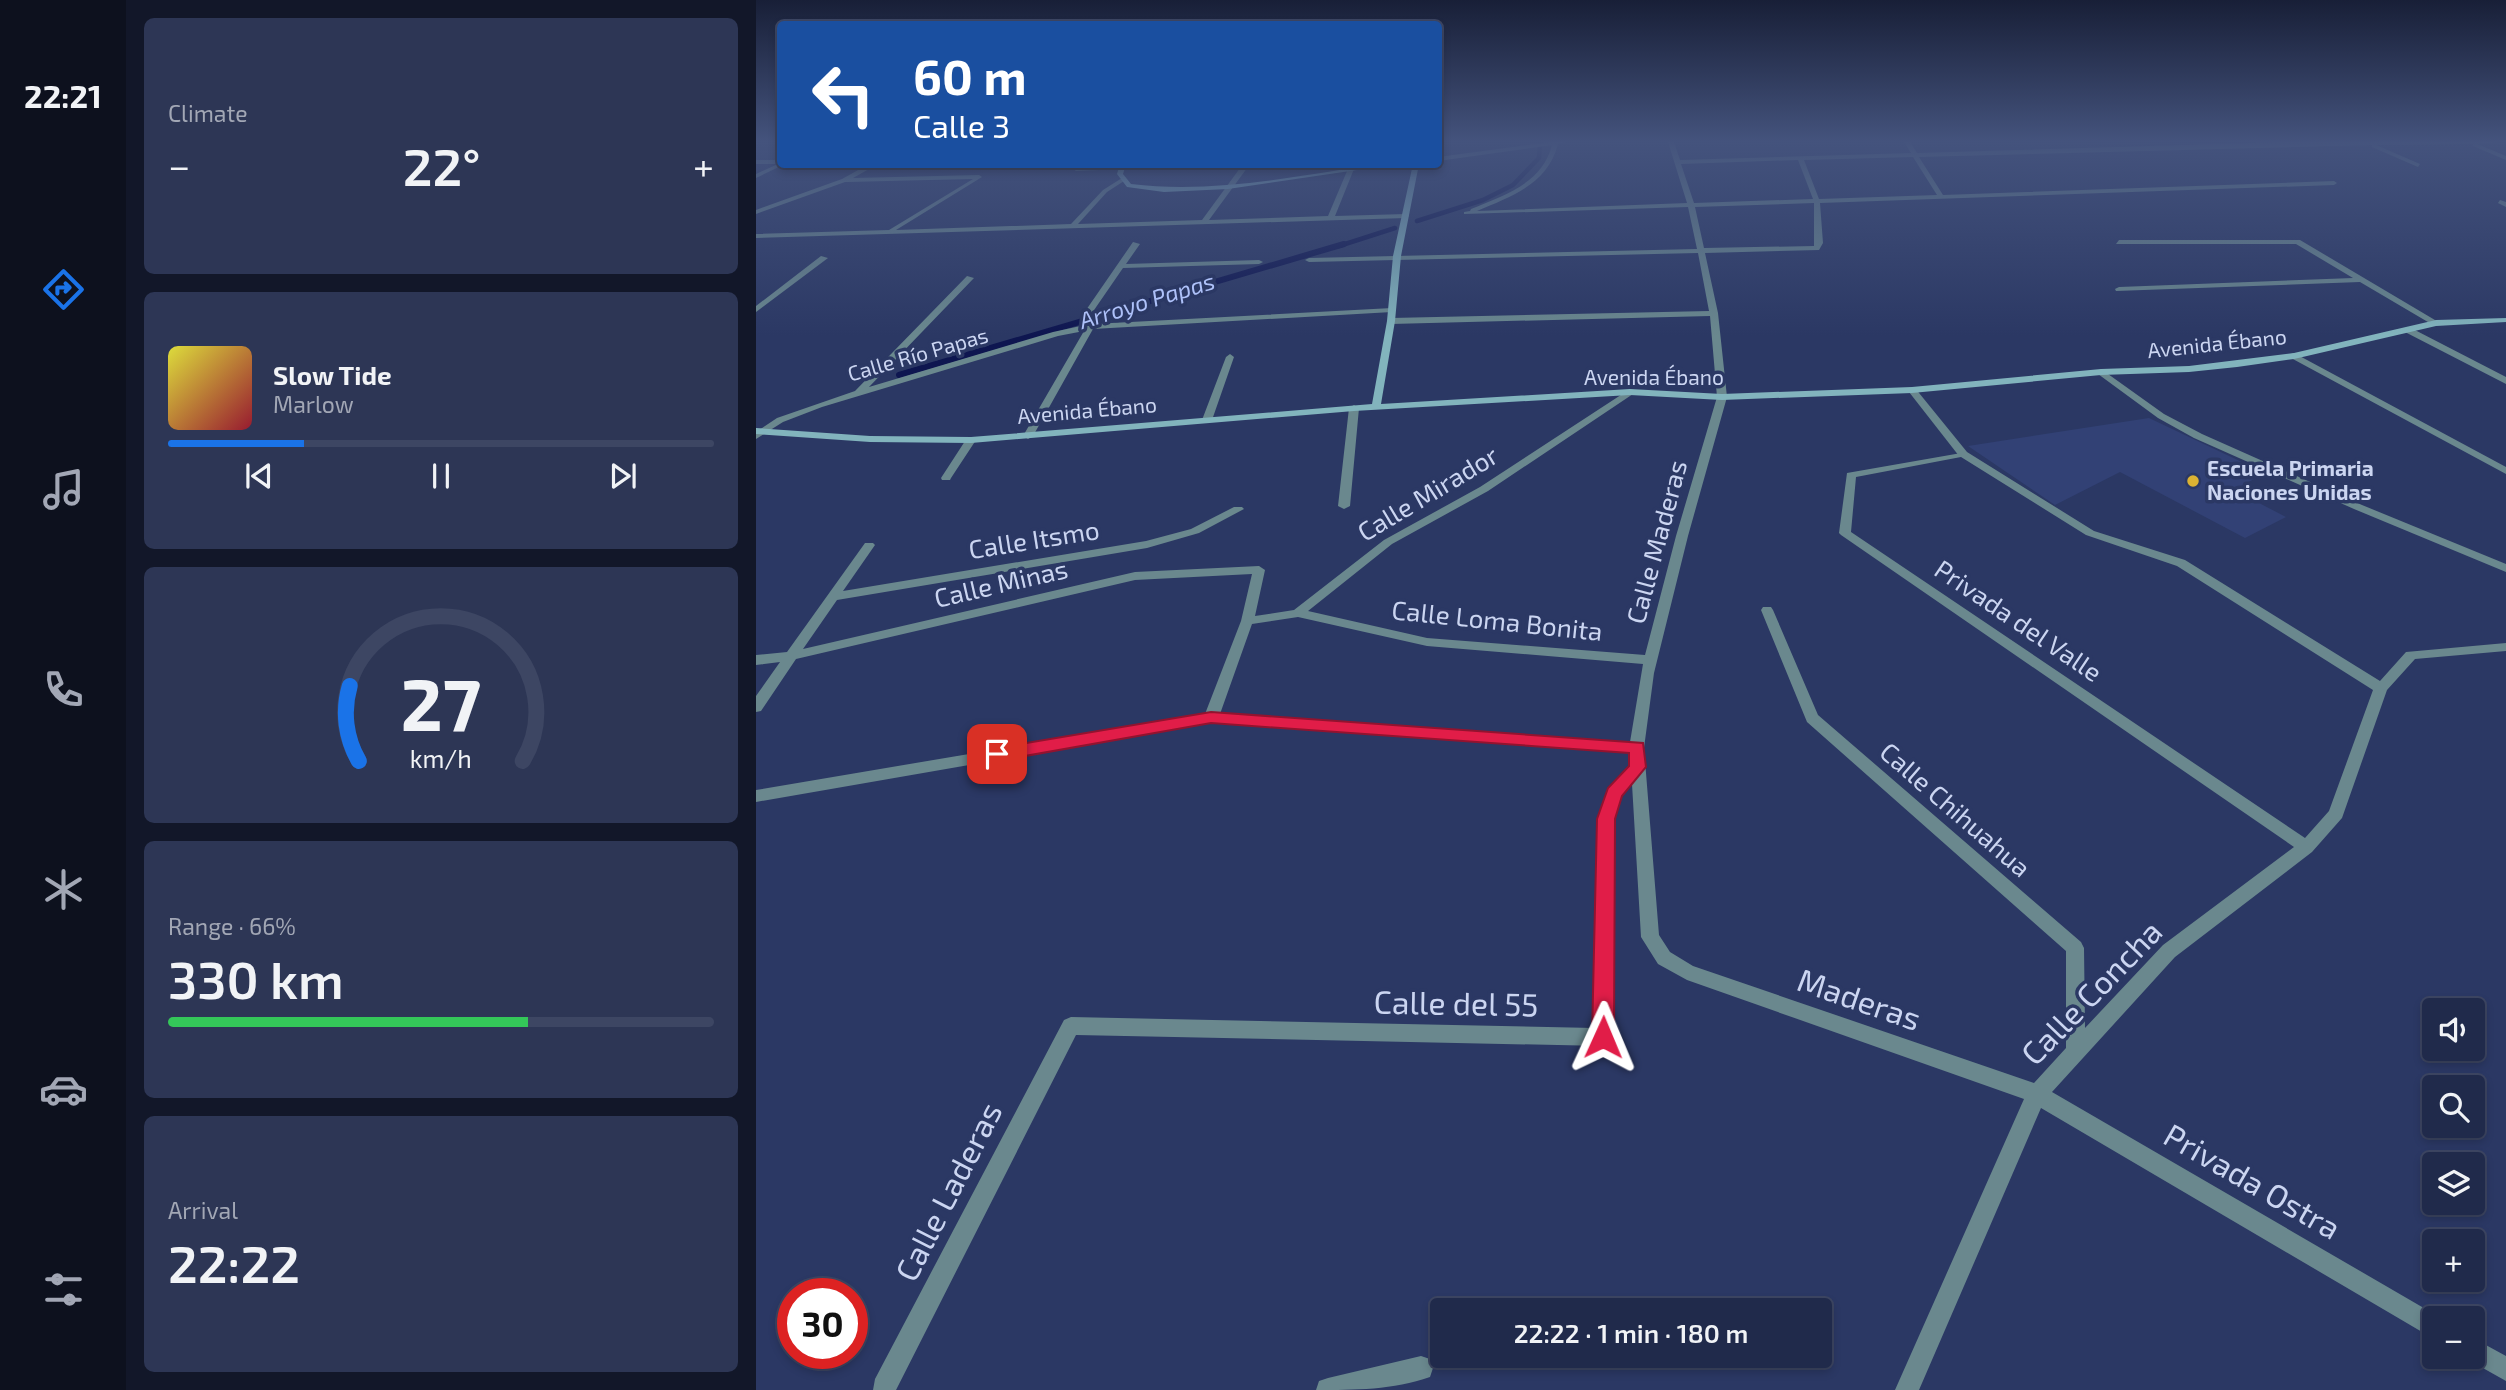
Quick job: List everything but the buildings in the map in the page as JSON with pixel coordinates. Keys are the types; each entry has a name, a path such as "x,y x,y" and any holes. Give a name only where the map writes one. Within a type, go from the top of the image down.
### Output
{"main road":[{"path":"1377,407 1391,321 1397,256 1408,207"},
{"name":"Avenida Ébano","path":"758,433 870,439 971,440 1354,408 1630,392 1722,397 1912,390 2101,372 2189,369 2294,356 2436,323 2506,320"}],"street":[{"path":"891,230 929,207"},
{"path":"1071,228 1090,207"},
{"path":"1204,222 1214,207"},
{"path":"1330,219 1335,207"},
{"path":"1479,207 1466,213 1638,207"},
{"name":"Calle Maderas","path":"1664,958 1650,937 1637,748 1651,660 1682,536 1722,397 1714,313 1691,207"},
{"path":"1309,260 1816,248 1819,243 1817,207"},
{"path":"756,236 1406,216"},
{"path":"2119,242 2297,242 2436,323"},
{"path":"1028,436 1088,322 1136,244"},
{"path":"756,310 824,258"},
{"path":"1123,266 1259,262"},
{"path":"859,392 970,278"},
{"path":"2119,289 2360,280"},
{"name":"Calle Río Papas","path":"758,433 796,413 1088,322 1392,310"},
{"path":"1391,321 1714,313"},
{"path":"2408,330 2506,381"},
{"path":"1207,420 1230,356"},
{"path":"2294,356 2506,471"},
{"path":"2101,372 2161,416 2198,436 2358,507 2506,568"},
{"path":"1912,390 1963,454 2090,533 2181,563 2381,688 2411,655 2506,647"},
{"name":"Calle Mirador","path":"1247,621 1298,613 1388,542 1484,489 1630,392"},
{"path":"1344,506 1354,408"},
{"path":"946,478 971,440"},
{"name":"Privada del Valle","path":"1963,454 1852,475 1845,533 2306,847"},
{"name":"Calle Itsmo","path":"831,597 1147,544 1195,531 1238,509"},
{"path":"756,707 869,545"},
{"name":"Calle Minas","path":"756,660 792,656 1135,576 1259,570 1247,621"},
{"name":"Calle Chihuahua","path":"1767,610 1812,718 2076,948 2076,1051"},
{"name":"Calle Loma Bonita","path":"1298,613 1427,642 1651,660"},
{"path":"1211,718 1247,621"},
{"name":"Calle Concha","path":"1907,1390 2037,1094 2169,951 2306,847 2336,814 2381,688"},
{"path":"756,796 1211,718 1637,748"},
{"name":"Calle del 55","path":"1071,1026 1603,1037 1606,819 1614,793 1638,767"},
{"name":"Maderas","path":"1664,958 1687,972 2037,1094"},
{"name":"Calle Laderas","path":"884,1388 1071,1026"},
{"name":"Privada Ostra","path":"2037,1094 2422,1320"},
{"path":"2485,1357 2506,1369"},
{"path":"1328,1390 1421,1368"}],"shaded area":[{"name":"Escuela Primaria Naciones Unidas","path":"2149,418 2265,473 2234,490 2286,517 2245,538 2120,472 2055,505 1968,446"}],"waterway":[{"name":"Arroyo Papas","path":"1417,221 1461,207"},
{"name":"Arroyo Papas","path":"1339,246 1395,228"},
{"name":"Arroyo Papas","path":"899,375 1344,244"}],"place":[{"name":"Escuela Primaria Naciones Unidas","path":"2193,481"}],"route":[{"path":"997,754 1211,718 1637,748 1638,767 1614,793 1606,819 1603,1037"}]}
